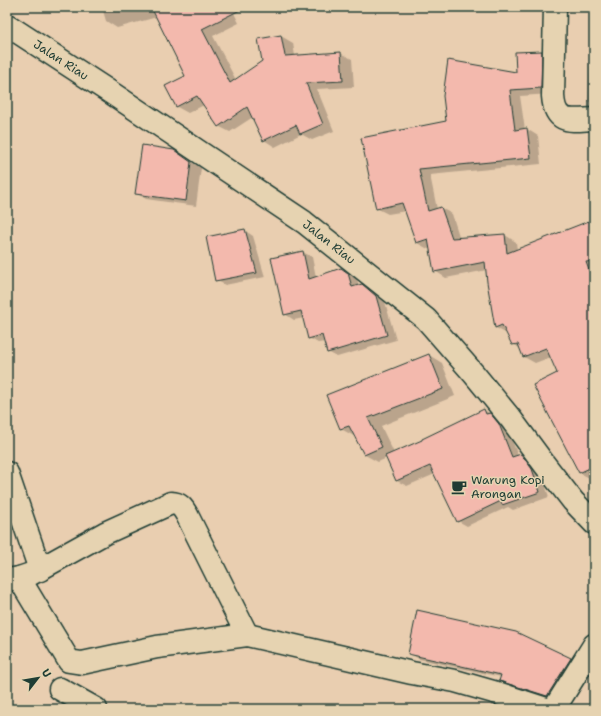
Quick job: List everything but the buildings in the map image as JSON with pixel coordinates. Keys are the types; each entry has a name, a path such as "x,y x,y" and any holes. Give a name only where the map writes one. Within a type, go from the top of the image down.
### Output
{"street":[{"path":"555,7 553,96 555,109 558,115 566,119 594,119"},
{"name":"Jalan Riau","path":"7,25 304,222 426,318 511,419 573,501 594,522"},
{"path":"7,473 40,570"},
{"path":"247,636 187,515 181,506 175,503 171,503 163,508 105,533 40,570 13,579 69,661 82,663 157,647 247,636 412,673 455,681 546,709"},
{"path":"554,709 594,645"},
{"path":"60,689 96,709"}],"place":[{"name":"Warung Kopi Arongan","path":"459,487"}]}
